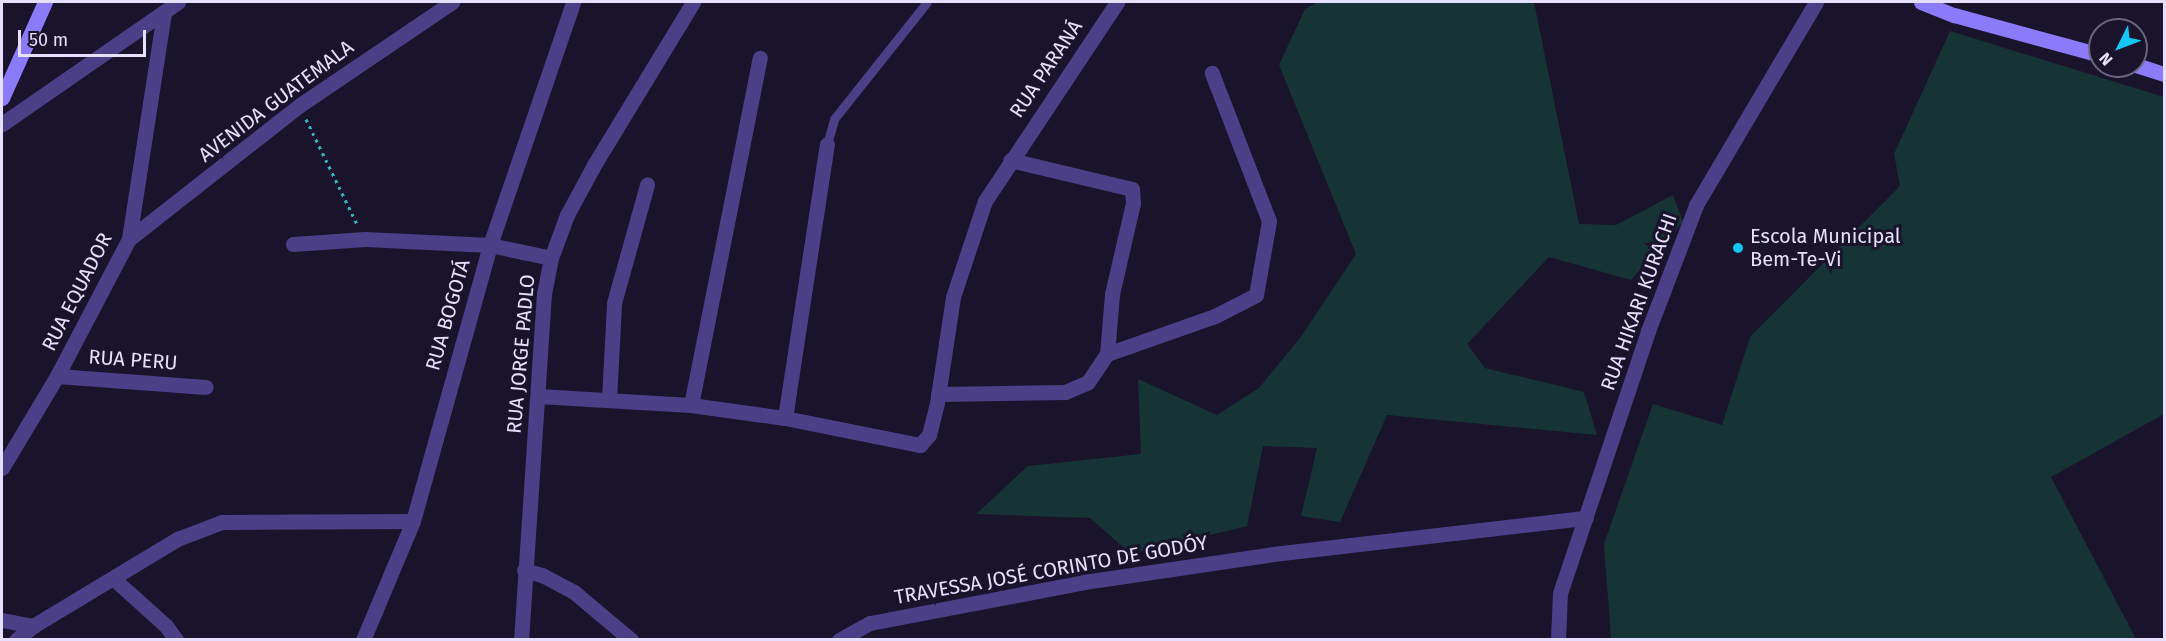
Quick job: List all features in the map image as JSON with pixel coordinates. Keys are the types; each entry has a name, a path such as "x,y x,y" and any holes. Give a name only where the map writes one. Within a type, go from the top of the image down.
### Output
{"main road":[{"path":"2,98 45,2"},
{"path":"1921,2 1954,15 2088,52"},
{"path":"2148,69 2164,74"}],"street":[{"path":"2,124 178,2"},
{"name":"AVENIDA GUATEMALA","path":"129,239 300,105 452,2"},
{"name":"RUA BOGOTÁ","path":"363,639 413,521 490,245 573,2"},
{"name":"RUA JORGE PADLO","path":"521,639 544,294 551,258 567,215 594,165 693,2"},
{"name":"RUA PARANÁ","path":"785,418 920,445 929,435 938,394 953,297 967,248 985,201 1010,160 1117,2"},
{"name":"RUA HIKARI KURACHI","path":"1558,639 1560,593 1648,331 1696,205 1816,2"},
{"name":"RUA EQUADOR","path":"2,468 57,376 129,239 164,12"},
{"path":"691,405 760,57"},
{"path":"1107,354 1215,316 1256,296 1269,221 1212,73"},
{"path":"538,396 691,405 785,418 827,144"},
{"path":"938,394 1065,392 1088,382 1107,354 1112,294 1133,204 1132,189 1010,160"},
{"path":"609,400 614,303 647,185"},
{"path":"294,244 365,239 490,245 551,258"},
{"name":"RUA PERU","path":"57,376 206,387"},
{"name":"TRAVESSA JOSÉ CORINTO DE GODÓY","path":"839,639 870,623 1084,582 1274,554 1586,518"},
{"path":"16,639 33,626 115,580 177,539 222,522 413,521"},
{"path":"524,570 542,575 574,592 631,639"},
{"path":"115,580 166,626 176,639"},
{"path":"2,620 33,626"}],"lane":[{"path":"827,144 834,119 927,2"}],"path":[{"path":"300,105 365,239"}],"green space":[{"path":"1318,2 1534,2 1579,224 1616,225 1673,195 1683,222 1631,280 1549,257 1467,344 1485,368 1584,392 1597,435 1387,415 1340,522 1301,516 1317,448 1263,446 1247,526 1131,554 1090,518 976,514 1028,466 1141,454 1138,379 1217,415 1259,388 1300,338 1356,254 1279,65 1305,9"},
{"path":"1950,31 2088,74 2088,78 2102,78 2164,97 2164,414 2051,477 2136,639 1611,639 1604,544 1653,404 1722,425 1750,337 1900,186 1894,154"}],"place":[{"name":"Escola Municipal Bem-Te-Vi","path":"1738,248"}]}
